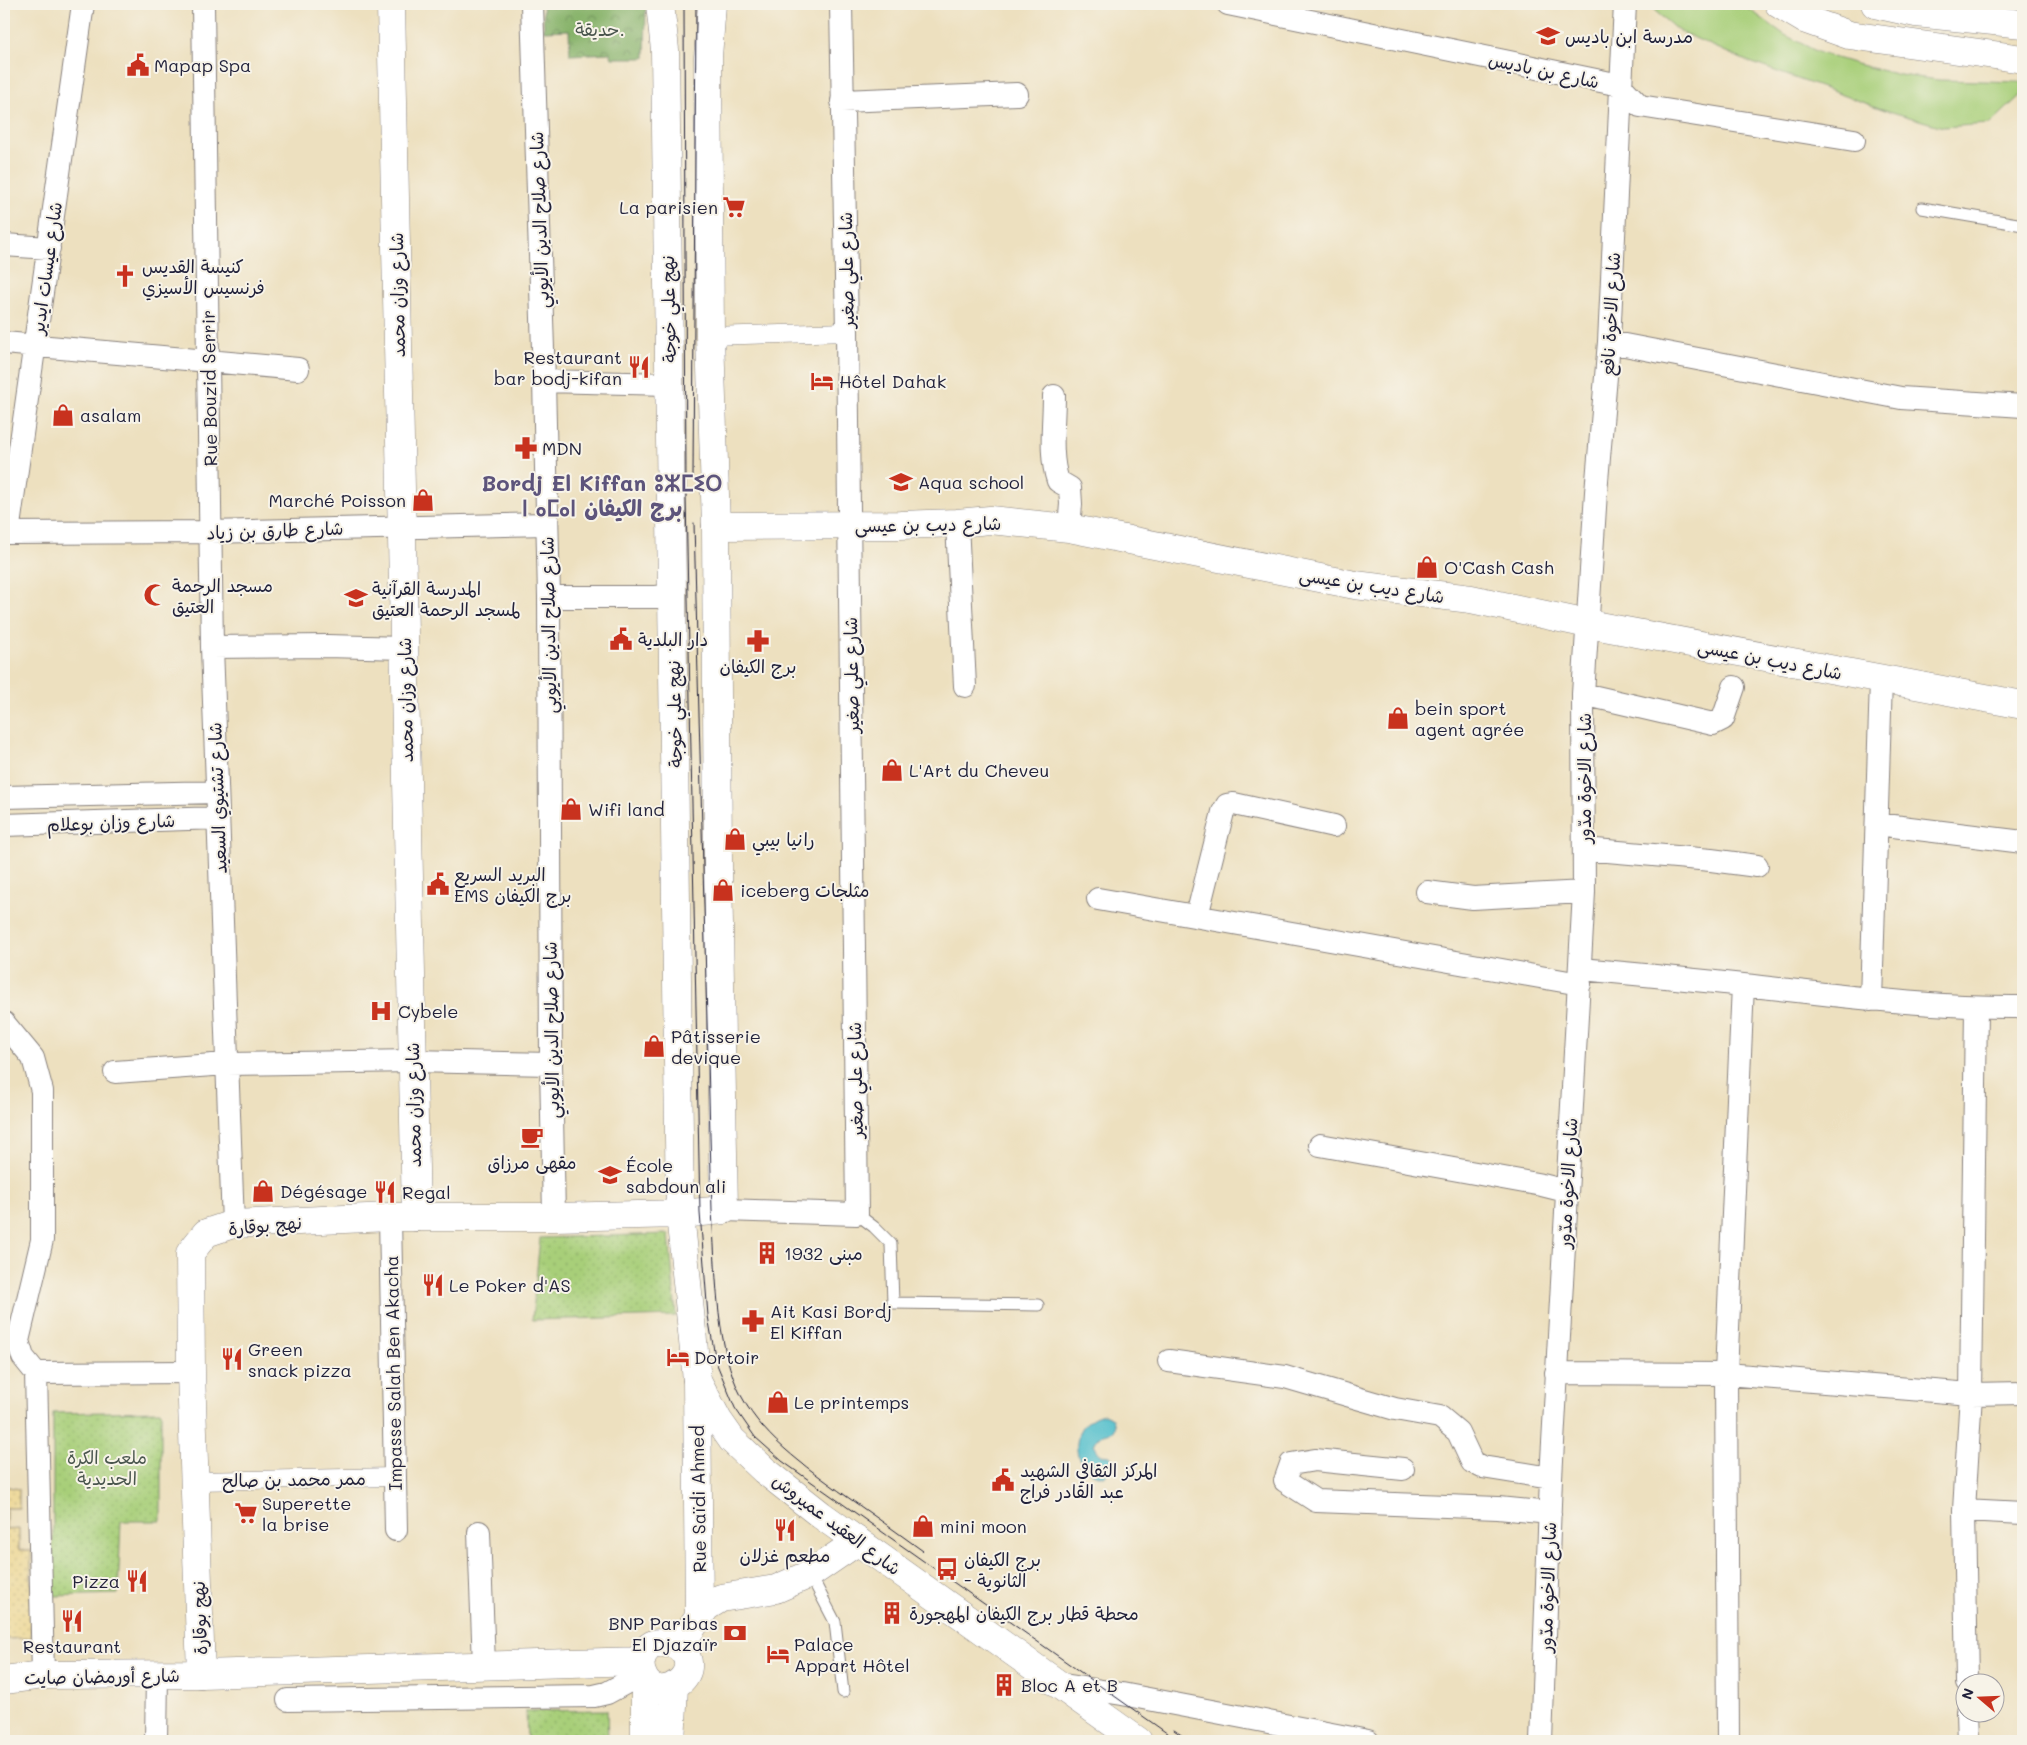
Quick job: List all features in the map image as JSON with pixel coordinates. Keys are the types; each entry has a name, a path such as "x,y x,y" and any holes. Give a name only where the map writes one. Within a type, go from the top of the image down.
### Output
{"main road":[{"name":"شارع وزان محمد","path":"391,4 412,1061 403,1217"},
{"name":"نهج علي خوجة","path":"660,4 665,50 680,1214"},
{"path":"712,4 708,57 710,336 716,526 718,860 724,1210"},
{"path":"1779,4 1804,20 1849,36 2022,59"},
{"path":"1875,4 1916,13 2019,24"},
{"name":"شارع ديب بن عيسى","path":"716,526 850,526 957,523 990,520 1069,528 1355,585 1471,599 1588,624 2023,705"},
{"name":"نهج بوقارة","path":"201,1674 191,1372 190,1253 206,1234 233,1224 403,1217 680,1214 724,1210"},
{"name":"شارع العقيد عميروش","path":"680,1214 697,1380 718,1420 732,1440 797,1497 1138,1741"},
{"name":"Rue Saïdi Ahmed","path":"685,1637 697,1380"},
{"path":"643,1672 659,1689 674,1687 686,1675 688,1667 685,1637 706,1607 721,1598 776,1589 810,1574 858,1541"},
{"path":"645,1741 643,1672 647,1649 652,1644 685,1637"},
{"name":"شارع أورمضان صايت","path":"4,1680 44,1675 157,1675 484,1665 643,1672"},
{"path":"671,1741 674,1687"}],"street":[{"name":"شارع عيسات ايدير","path":"6,533 35,346 83,4"},
{"name":"Rue Bouzid Serrir","path":"203,4 210,532"},
{"name":"شارع صلاح الدين الأيوبي","path":"532,4 544,381 548,597 551,1064 554,1216"},
{"name":"شارع علي صغير","path":"841,4 848,332 857,1214"},
{"name":"شارع بن باديس","path":"1228,4 1620,85 1640,106 1854,140"},
{"name":"شارع الاخوة نافع","path":"1588,624 1596,492 1609,342 1625,4"},
{"path":"842,101 1017,94"},
{"path":"4,245 49,248"},
{"path":"710,336 848,332"},
{"path":"1609,342 1901,398 2023,406"},
{"path":"4,343 298,369"},
{"path":"544,381 669,384"},
{"path":"1054,396 1056,476 1058,481 1070,488 1069,528"},
{"path":"957,523 965,686"},
{"name":"شارع طارق بن زياد","path":"6,533 210,532 546,524"},
{"name":"شارع تشتيوي السعيد","path":"210,532 212,647 233,1224"},
{"path":"548,597 656,597 672,595"},
{"name":"شارع الاخوة مدّور","path":"1540,1741 1550,1478 1584,892 1583,694 1588,624"},
{"path":"212,647 327,646 404,648"},
{"path":"1871,1000 1881,680"},
{"path":"1583,694 1713,724 1723,719 1734,688"},
{"name":"شارع وزان بوعلام","path":"4,798 217,792"},
{"path":"1197,916 1226,805 1234,804 1334,826"},
{"name":"شارع وزان بوعلام","path":"4,825 218,818"},
{"path":"1877,824 2023,842"},
{"path":"1584,849 1757,866"},
{"path":"1427,892 1473,898 1584,892"},
{"path":"1098,899 1580,977 1743,985 1871,1000 1976,1008 2023,1007"},
{"path":"1733,1741 1726,1374 1743,985"},
{"path":"1967,1672 1964,1510 1971,1394 1976,1008"},
{"path":"4,1024 33,1058 42,1091 42,1240 18,1341 23,1357 36,1373 44,1675"},
{"path":"115,1072 227,1064 412,1061 551,1064"},
{"path":"1320,1145 1566,1191"},
{"path":"724,1210 857,1214"},
{"name":"Impasse Salah Ben Akacha","path":"396,1530 394,1477 403,1217"},
{"path":"1169,1361 1285,1378 1395,1409 1440,1417 1458,1432 1472,1462 1482,1467 1550,1478"},
{"path":"36,1373 191,1372"},
{"path":"1556,1373 1726,1374 1971,1394 2023,1393"},
{"path":"1403,1469 1315,1460 1291,1464 1285,1481 1316,1501 1498,1508 1550,1513"},
{"name":"ممر محمد بن صالح","path":"195,1481 394,1477"},
{"path":"1964,1510 2023,1513"},
{"path":"479,1532 484,1665"},
{"path":"288,1700 594,1696 607,1693 643,1672"},
{"path":"156,1741 157,1675"},
{"path":"1056,1684 1122,1694 1368,1741"},
{"path":"1967,1722 1968,1741"}],"lane":[{"path":"1922,208 2023,224"},
{"path":"857,1214 891,1244 893,1303 1038,1305"},
{"path":"810,1574 835,1622 843,1692"}],"green space":[{"name":"حديقة.","path":"543,4 646,4 645,58 612,58 610,53 570,55 569,30 544,31"},
{"path":"1654,4 1742,4 1785,35 1820,53 1900,75 1939,80 2023,82 2023,93 1990,124 1943,127 1885,110 1744,60 1677,30 1654,10"},
{"path":"1962,4 2023,4 2023,9"},
{"path":"669,1234 676,1316 532,1320 540,1238"},
{"name":"ملعب الكرة الحديدية","path":"161,1411 161,1521 121,1521 118,1594 53,1596 53,1413"},
{"path":"607,1710 608,1741 527,1741 526,1711"}],"sand":[{"path":"4,1486 19,1489 19,1508 6,1508 6,1530 19,1529 19,1550 31,1550 31,1638 4,1639"}],"water":[{"path":"1104,1414 1113,1418 1114,1427 1112,1432 1098,1437 1094,1445 1100,1455 1110,1456 1113,1460 1113,1470 1103,1476 1083,1466 1078,1456 1077,1446 1084,1426 1092,1419"}],"tram line":[{"path":"684,4 686,496 700,1213 708,1316 716,1362 735,1408 755,1437 782,1461 1178,1741"},
{"path":"693,478 696,4"},
{"path":"694,523 712,1211 720,1324 724,1346 737,1387 746,1404 770,1435 799,1461 923,1551"},
{"path":"1174,1730 1190,1741"}],"place":[{"name":"مدرسة ابن باديس","path":"1548,36"},
{"name":"Mapap Spa","path":"138,65"},
{"name":"La parisien","path":"734,207"},
{"name":"كنيسة القديس فرنسيس الأسيزي","path":"125,276"},
{"name":"Restaurant bar bodj-kifan","path":"639,367"},
{"name":"Hôtel Dahak","path":"822,381"},
{"name":"asalam","path":"63,415"},
{"name":"MDN","path":"526,448"},
{"name":"Aqua school","path":"901,482"},
{"name":"Marché Poisson","path":"423,500"},
{"name":"O'Cash Cash","path":"1427,567"},
{"name":"مسجد الرحمة العتيق","path":"155,595"},
{"name":"المدرسة القرآنية لمسجد الرحمة العتيق","path":"356,598"},
{"name":"دار البلدية","path":"621,639"},
{"name":"برج الكيفان","path":"758,641"},
{"name":"bein sport agent agrée","path":"1398,718"},
{"name":"L'Art du Cheveu","path":"892,770"},
{"name":"Wifi land","path":"571,809"},
{"name":"رانيا بيبي","path":"735,839"},
{"name":"البريد السريع EMS برج الكيفان","path":"438,884"},
{"name":"iceberg مثلجات","path":"723,890"},
{"name":"Cybele","path":"381,1011"},
{"name":"Pâtisserie devique","path":"654,1046"},
{"name":"مقهى مرزاق","path":"532,1137"},
{"name":"École sabdoun ali","path":"610,1175"},
{"name":"Dégésage","path":"263,1191"},
{"name":"Regal","path":"385,1192"},
{"name":"مبنى 1932","path":"767,1253"},
{"name":"Le Poker d'AS","path":"433,1285"},
{"name":"Ait Kasi Bordj El Kiffan","path":"753,1321"},
{"name":"Dortoir","path":"678,1357"},
{"name":"Green snack pizza","path":"232,1359"},
{"name":"Le printemps","path":"778,1402"},
{"name":"المركز الثقافي الشهيد عبد القادر فراج","path":"1003,1480"},
{"name":"Superette la brise","path":"246,1513"},
{"name":"mini moon","path":"923,1526"},
{"name":"مطعم غزلان","path":"785,1530"},
{"name":"برج الكيفان - الثانوية","path":"947,1569"},
{"name":"Pizza","path":"137,1581"},
{"name":"محطة قطار برج الكيفان المهجورة","path":"892,1613"},
{"name":"Restaurant","path":"72,1621"},
{"name":"BNP Paribas El Djazaïr","path":"735,1633"},
{"name":"Palace Appart Hôtel","path":"778,1654"},
{"name":"Bloc A et B","path":"1004,1685"}],"district":[{"name":"Bordj El Kiffan ⵓⵣⵎⵉⵔ ⵏ ⴰⵎⴰⵏ برج الكيفان","path":"602,494"}]}
